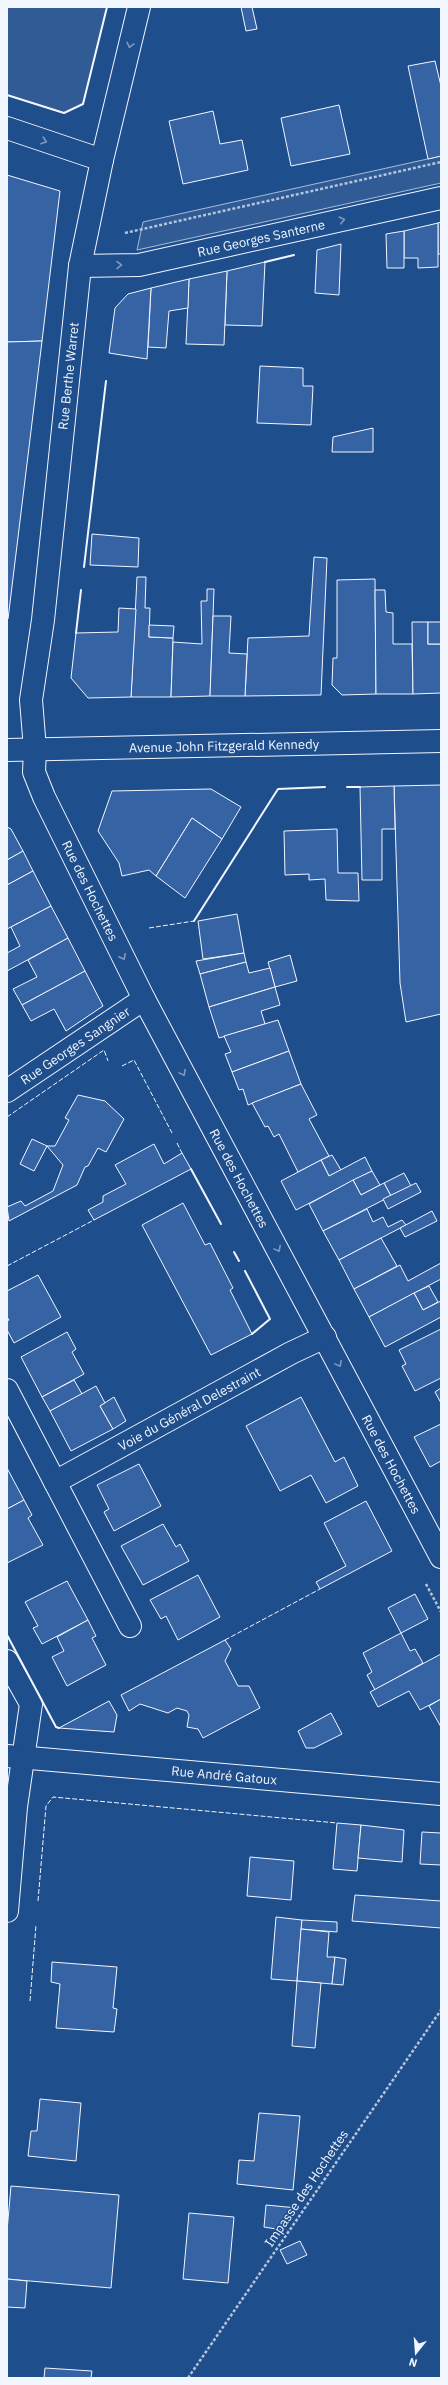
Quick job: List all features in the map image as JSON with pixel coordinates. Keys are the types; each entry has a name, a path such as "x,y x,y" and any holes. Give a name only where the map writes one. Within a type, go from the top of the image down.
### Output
{"street":[{"name":"Rue Berthe Warret","path":"44,797 34,772 35,749 31,700 43,620 80,266 102,160 139,7"},
{"path":"7,128 102,160"},
{"name":"Rue Georges Santerne","path":"80,266 139,265 441,198"},
{"name":"Avenue John Fitzgerald Kennedy","path":"7,750 441,741"},
{"name":"Rue des Hochettes","path":"44,797 144,999 441,1557"},
{"name":"Rue Georges Sangnier","path":"7,1091 144,999"},
{"name":"Voie du Général Delestraint","path":"54,1482 291,1353 325,1337"},
{"path":"7,1390 130,1626"},
{"path":"7,1661 30,1704 15,1757 7,1911"},
{"name":"Rue André Gatoux","path":"15,1757 441,1794"}],"path":[{"path":"87,231 126,233 441,162"},
{"name":"Impasse des Hochettes","path":"188,2378 441,2010"}],"shaded area":[{"path":"7,7 107,7 83,104 64,113 7,95"},
{"path":"441,156 441,183 137,250 143,222"}],"building":[{"path":"241,7 252,7 257,29 246,31"},
{"path":"435,61 441,86 441,156 428,159 408,66"},
{"path":"339,105 350,154 291,166 281,118"},
{"path":"213,111 220,144 242,140 248,170 183,184 169,121"},
{"path":"7,175 60,191 42,341 7,342"},
{"path":"441,222 441,254 438,254 438,223"},
{"path":"438,223 438,267 418,268 418,258 404,258 404,231"},
{"path":"404,231 404,268 387,268 386,234"},
{"path":"341,244 339,295 315,293 317,250"},
{"path":"265,262 262,326 225,325 227,271"},
{"path":"227,271 224,345 186,344 189,279"},
{"path":"189,279 188,308 169,311 166,348 148,347 151,288"},
{"path":"151,288 147,359 109,353 115,308 128,294"},
{"path":"42,341 8,619 7,619 7,342"},
{"path":"260,366 303,368 303,386 313,386 311,425 257,423"},
{"path":"373,428 373,452 332,452 333,437"},
{"path":"92,534 139,538 138,567 90,565"},
{"path":"314,557 327,558 321,695 245,696 248,638 309,636"},
{"path":"137,577 146,577 145,608 150,608 149,637 173,638 171,697 131,697"},
{"path":"375,579 376,694 342,695 332,685 333,658 337,658 337,580"},
{"path":"207,589 214,589 210,696 171,697 173,642 202,644 201,601 207,601"},
{"path":"375,590 385,590 386,612 393,613 393,644 412,644 413,694 376,694"},
{"path":"119,608 136,609 131,697 88,698 71,678 76,633 118,632"},
{"path":"213,616 231,616 229,653 247,654 245,696 210,696"},
{"path":"412,622 428,622 428,644 441,644 441,693 413,694"},
{"path":"428,622 441,622 441,644 428,644"},
{"path":"149,625 174,626 173,638 149,637"},
{"path":"441,785 441,1014 406,1022 400,983 394,786"},
{"path":"394,786 395,829 382,829 382,880 362,880 360,787"},
{"path":"211,789 241,807 222,839 192,818 156,876 149,870 122,876 119,863 98,831 112,791"},
{"path":"192,818 222,839 185,898 156,876"},
{"path":"7,827 11,829 23,851 7,860"},
{"path":"337,829 338,873 358,873 359,901 326,900 325,879 309,880 309,874 285,875 284,831"},
{"path":"23,851 33,871 7,885 7,860"},
{"path":"33,871 51,906 7,929 7,885"},
{"path":"51,906 68,938 7,971 7,953 20,946 11,927"},
{"path":"237,914 244,953 203,959 198,921"},
{"path":"68,938 85,971 22,1005 13,989 37,977 28,960"},
{"path":"244,953 246,962 200,974 196,961"},
{"path":"290,955 297,981 275,987 268,962"},
{"path":"246,962 249,973 270,968 275,987 209,1007 200,974"},
{"path":"85,971 103,1006 66,1031 54,1009 31,1021 22,1005"},
{"path":"275,987 280,1005 261,1011 265,1024 219,1038 209,1007"},
{"path":"278,1020 289,1051 232,1072 225,1054 231,1052 224,1036"},
{"path":"289,1051 301,1084 248,1105 243,1089 239,1090 232,1072"},
{"path":"301,1084 317,1115 309,1119 329,1156 298,1172 279,1134 274,1137 268,1126 265,1127 252,1103"},
{"path":"78,1095 105,1101 124,1119 106,1152 98,1148 88,1166 85,1167 77,1185 9,1221 7,1207 21,1201 25,1206 53,1191 63,1165 47,1146 55,1146 69,1120 65,1118"},
{"path":"32,1139 47,1146 34,1171 20,1164"},
{"path":"154,1144 164,1164 182,1153 191,1169 94,1220 88,1210 103,1202 103,1196 126,1184 115,1165"},
{"path":"332,1155 341,1170 329,1176 321,1160"},
{"path":"365,1157 372,1171 296,1210 281,1181 321,1160 329,1176"},
{"path":"372,1171 380,1185 361,1195 353,1180"},
{"path":"404,1173 411,1186 391,1196 384,1183"},
{"path":"353,1180 361,1195 384,1183 391,1196 323,1231 309,1204"},
{"path":"416,1183 421,1192 388,1209 383,1199"},
{"path":"183,1203 205,1245 210,1243 233,1288 230,1290 252,1334 211,1355 142,1225"},
{"path":"367,1209 373,1222 383,1217 388,1227 402,1220 406,1225 339,1260 323,1231"},
{"path":"432,1211 437,1221 405,1237 400,1228"},
{"path":"381,1238 397,1266 354,1289 339,1260"},
{"path":"441,1263 441,1279 369,1317 354,1289 400,1265 408,1281"},
{"path":"38,1275 61,1317 14,1343 7,1330 7,1321 9,1320 7,1317 7,1291"},
{"path":"429,1286 438,1302 423,1310 414,1293"},
{"path":"414,1293 423,1310 441,1301 441,1317 385,1347 369,1317"},
{"path":"441,1329 441,1378 415,1391 402,1366 406,1364 399,1350"},
{"path":"67,1332 76,1349 72,1352 84,1374 42,1397 21,1357"},
{"path":"74,1380 82,1394 50,1411 42,1397"},
{"path":"96,1386 105,1403 100,1406 113,1429 71,1451 50,1411"},
{"path":"441,1388 441,1403 435,1392"},
{"path":"114,1397 126,1421 113,1429 100,1406"},
{"path":"301,1397 335,1462 344,1457 358,1486 326,1503 311,1475 280,1491 246,1426"},
{"path":"441,1424 441,1461 430,1467 414,1437"},
{"path":"139,1464 161,1506 114,1531 104,1512 109,1509 97,1485"},
{"path":"7,1468 24,1500 7,1509"},
{"path":"24,1500 32,1515 28,1518 43,1545 7,1563 7,1509"},
{"path":"366,1501 392,1551 320,1589 316,1582 346,1566 324,1523"},
{"path":"163,1524 176,1547 180,1544 189,1561 143,1585 121,1546"},
{"path":"198,1575 220,1617 178,1640 166,1616 161,1619 150,1600"},
{"path":"67,1581 88,1620 42,1644 33,1628 38,1626 25,1602"},
{"path":"415,1594 428,1619 401,1633 388,1608"},
{"path":"88,1620 96,1636 92,1638 106,1665 67,1686 52,1657 64,1651 57,1637"},
{"path":"401,1633 410,1651 415,1649 423,1663 375,1690 367,1675 372,1672 363,1653"},
{"path":"225,1640 231,1649 225,1661 238,1686 249,1686 260,1708 203,1738 198,1729 187,1727 189,1715 187,1711 177,1708 168,1713 140,1704 129,1711 121,1695"},
{"path":"441,1654 441,1699 420,1710 409,1691 378,1707 370,1692"},
{"path":"441,1699 441,1727 429,1706"},
{"path":"109,1701 117,1715 114,1732 59,1728"},
{"path":"331,1713 342,1734 314,1748 306,1748 298,1731"},
{"path":"337,1823 361,1825 357,1871 333,1869"},
{"path":"361,1825 404,1830 402,1862 358,1858"},
{"path":"422,1832 441,1833 441,1865 420,1864"},
{"path":"250,1857 294,1861 291,1900 247,1896"},
{"path":"355,1895 441,1901 441,1928 352,1921"},
{"path":"276,1917 302,1920 297,1981 271,1979"},
{"path":"302,1920 337,1922 337,1932 301,1929"},
{"path":"301,1929 329,1932 327,1957 335,1957 332,1984 297,1981"},
{"path":"335,1957 346,1959 343,1985 332,1984"},
{"path":"52,1962 117,1967 113,2008 117,2009 114,2032 56,2028 60,1984 51,1982"},
{"path":"297,1981 321,1983 315,2048 292,2046"},
{"path":"40,2099 81,2103 76,2161 28,2156 31,2131 37,2131"},
{"path":"259,2113 300,2116 293,2190 237,2184 239,2160 254,2161"},
{"path":"11,2186 119,2195 111,2288 7,2279 7,2231"},
{"path":"266,2205 297,2208 282,2230 264,2227"},
{"path":"189,2213 234,2217 228,2283 183,2279"},
{"path":"300,2241 307,2255 287,2264 280,2250"},
{"path":"7,2279 27,2281 25,2308 7,2307"},
{"path":"45,2368 92,2371 91,2378 44,2378"}],"fence":[{"path":"149,928 194,921"},
{"path":"7,1117 104,1050 108,1061"},
{"path":"122,1066 134,1060 172,1133"},
{"path":"177,1143 182,1153"},
{"path":"7,1266 94,1220"},
{"path":"225,1640 320,1589"},
{"path":"38,1901 46,1806 53,1797 337,1823"},
{"path":"30,2001 36,1925"}],"wall":[{"path":"7,95 64,113 83,104 107,7"},
{"path":"265,262 294,255"},
{"path":"84,567 106,381"},
{"path":"76,633 81,590"},
{"path":"194,921 278,789 325,787"},
{"path":"347,787 360,787"},
{"path":"191,1169 221,1224"},
{"path":"234,1252 239,1261"},
{"path":"245,1271 270,1319 252,1334"},
{"path":"7,1635 56,1727 59,1728"}]}
